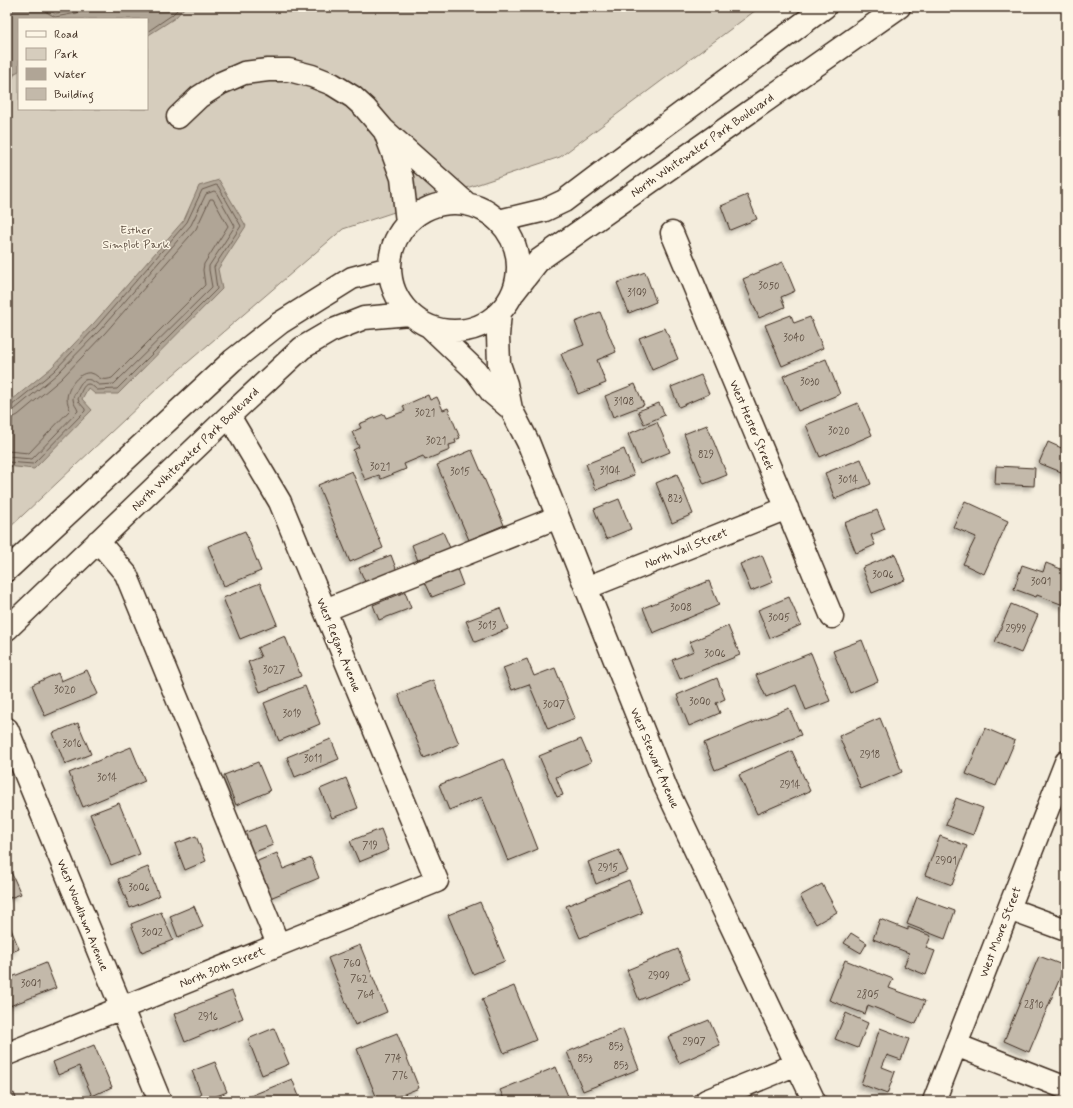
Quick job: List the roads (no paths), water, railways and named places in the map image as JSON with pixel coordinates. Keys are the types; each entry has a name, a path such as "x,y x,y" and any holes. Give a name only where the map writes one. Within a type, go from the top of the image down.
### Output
{"street":[{"path":"499,221 544,210 564,201 825,7"},
{"name":"North Whitewater Park Boulevard","path":"514,292 539,260 899,7"},
{"path":"178,117 199,97 220,83 244,73 268,70 289,70 312,76 332,84 353,97 365,108 383,129 466,204"},
{"path":"383,129 402,178 407,222"},
{"path":"444,203 466,204 484,210 499,221 510,236 517,254 518,273 514,292 508,303 500,312 485,324 467,331 448,332 430,327 409,314 398,300 392,285 389,268 391,251 397,236 407,222 424,209 444,203"},
{"name":"West Hester Street","path":"672,233 832,617"},
{"path":"7,570 233,360 262,336 352,278 389,268"},
{"name":"West Stewart Avenue","path":"500,312 498,336 499,364 506,384 511,409 528,442 666,788 814,1101"},
{"name":"North Whitewater Park Boulevard","path":"7,629 302,348 331,332 364,318 409,314"},
{"name":"West Stewart Avenue","path":"430,327 476,371 492,393 511,409"},
{"name":"West Regan Avenue","path":"229,416 280,502 437,881"},
{"name":"North Vail Street","path":"586,588 787,508"},
{"path":"325,610 558,517"},
{"path":"98,541 126,574 278,944"},
{"name":"West Woodlawn Avenue","path":"7,729 160,1101"},
{"name":"West Moore Street","path":"934,1101 1065,768"},
{"name":"North 30th Street","path":"7,1054 437,881"},
{"path":"1009,909 1066,930"},
{"path":"956,1045 1066,1088"},
{"path":"706,1101 797,1064"}],"water":[{"path":"7,7 46,7 55,14 81,7 185,7 175,18 148,35 148,18 18,18 18,72 15,73 7,91"},
{"path":"219,180 246,226 218,269 222,289 118,394 95,394 88,388 82,399 92,410 34,469 7,466 7,404 51,368 94,323 184,220 199,186"}],"park label":[{"name":"Esther Simplot Park","path":"136,237"}]}
